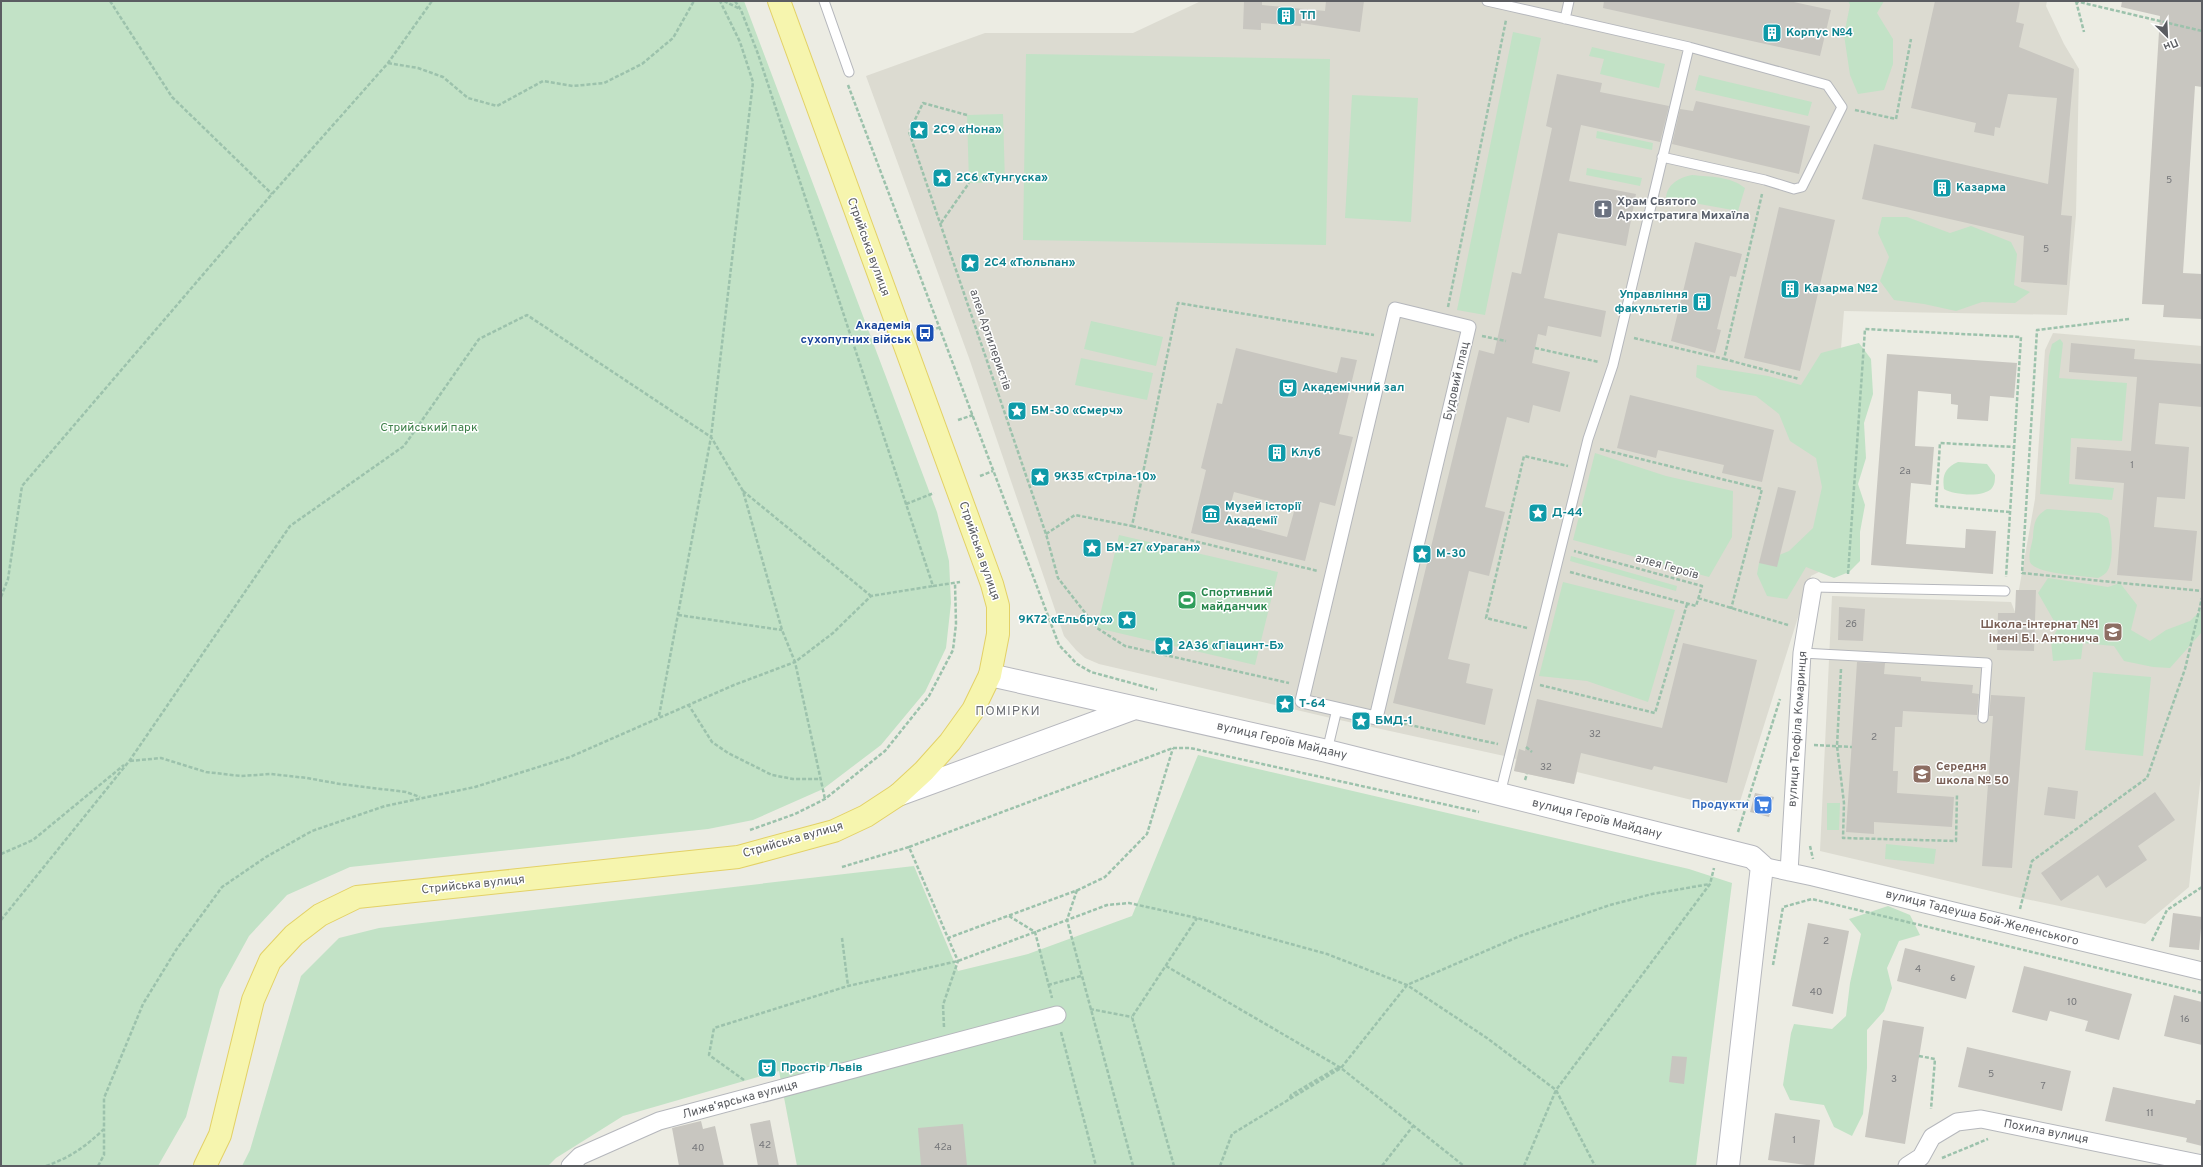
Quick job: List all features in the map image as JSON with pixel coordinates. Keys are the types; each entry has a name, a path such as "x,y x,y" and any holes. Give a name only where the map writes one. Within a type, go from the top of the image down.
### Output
{"main road":[{"name":"Стрийська вулиця","path":"205,1166 220,1135 253,1000 270,961 294,935 320,915 357,897 738,857 834,831 866,816 898,795 950,742 973,710 990,675 998,634 998,606 992,584 779,1"},
{"name":"вулиця Героїв Майдану","path":"990,675 1327,751 1752,858 1762,866"},
{"path":"898,795 1134,708"},
{"path":"1728,1166 1762,866"}],"street":[{"name":"Будовий плац","path":"1395,309 1469,327 1376,718 1302,701 1388,338 1395,309"},
{"name":"вулиця Теофіла Комаринця","path":"1790,872 1802,653 1813,587"},
{"name":"вулиця Тадеуша Бой-Желенського","path":"1762,866 2202,971"},
{"name":"Лижвʼярська вулиця","path":"570,1166 580,1156 659,1121 1057,1016"},
{"name":"Похила вулиця","path":"1907,1166 1921,1157 1932,1137 1957,1122 1980,1119 2202,1164"}],"lane":[{"path":"824,1 850,72"},
{"path":"1487,1 1689,47 1827,85 1842,107 1802,187 1794,189 1765,180 1662,157"},
{"path":"1565,19 1569,1"},
{"path":"1500,794 1586,446 1613,365 1689,47"},
{"path":"1813,587 2005,592"},
{"path":"1802,653 1986,663 1983,718"},
{"path":"1327,751 1337,709"}],"path":[{"path":"110,1 172,97 272,194"},
{"path":"1,597 8,579 22,486 272,194 388,63 432,1"},
{"path":"388,63 418,68 443,76 468,98 496,106 543,81 573,86 604,83 642,64 673,38 694,1"},
{"path":"659,716 711,437 753,82 740,42 720,1"},
{"path":"724,1 741,10"},
{"path":"735,1 741,10 758,54 933,586"},
{"path":"2084,32 2075,1 2202,31"},
{"path":"1445,321 1509,6"},
{"path":"1842,107 1896,119 1911,39"},
{"path":"847,84 940,327 993,471 980,476"},
{"name":"алея Артилеристів","path":"967,115 923,103 909,132 1046,534 1058,578 1098,628 1125,646 1305,687"},
{"path":"1724,359 1765,180"},
{"path":"940,224 969,183"},
{"path":"1132,526 1178,303 1388,338"},
{"path":"1,920 130,760 290,526 404,446 479,339 527,315 711,437 743,491 782,630 796,662 825,800"},
{"path":"2129,319 2037,330 2022,573 2202,591"},
{"path":"925,333 940,327"},
{"path":"1847,587 1865,329 2021,337 2005,592"},
{"path":"1620,335 1724,359 1798,379"},
{"path":"1493,339 1506,341"},
{"path":"1535,348 1613,365"},
{"path":"958,420 972,415"},
{"path":"2010,512 1936,506 1940,443 2015,447"},
{"path":"1586,446 1762,489 1731,609"},
{"path":"1540,632 1486,618 1524,456 1580,469"},
{"path":"743,491 871,596"},
{"path":"906,504 934,493"},
{"path":"1046,534 1075,515 1132,526 1332,575"},
{"name":"алея Героїв","path":"1561,547 1702,586 1696,606 1687,604"},
{"path":"1528,683 1655,713 1687,604 1556,568"},
{"path":"98,1166 104,1155 104,1098 143,1004 176,950 222,887 266,857 312,831 385,806 420,797 475,787 570,757 606,742 659,716 734,685 796,662 833,633 871,596 960,582"},
{"path":"743,833 795,814 825,800 885,751 929,696 953,650 956,624 955,583"},
{"path":"1698,598 1795,627"},
{"path":"2019,913 2032,861 2147,778 2184,669 2202,598"},
{"path":"678,615 782,630"},
{"path":"1842,654 1837,746 1844,803 1843,838 1956,841 1957,794"},
{"path":"1737,836 1782,692"},
{"path":"688,704 712,742 728,753 772,775 793,779 820,780"},
{"path":"1376,718 1512,746"},
{"path":"1812,745 1852,747"},
{"path":"948,938 1102,880 1147,834 1173,748"},
{"path":"842,867 909,847 1173,748 1190,748 1483,813"},
{"path":"1,854 33,840 130,760 161,758 206,772 241,776 270,774 307,778 340,784 406,792 420,797"},
{"path":"1809,840 1814,861"},
{"path":"909,847 958,961 943,1005"},
{"path":"1524,1166 1556,1090 1710,884 1715,865"},
{"path":"1220,1166 1232,1134 1341,1068 1406,985 1520,936 1610,905 1652,894 1710,884"},
{"path":"2151,943 2167,910 2202,887"},
{"path":"1078,890 1066,920 1133,1166"},
{"path":"1773,970 1783,907 1812,899 2202,992"},
{"path":"764,1094 709,1055 714,1028 848,986 958,961 1066,920 1119,903 1197,918 1327,954 1406,985 1487,1038 1556,1090 1595,1166"},
{"path":"1009,915 1035,932 1096,1166"},
{"path":"1174,1166 1132,1017 1197,918"},
{"path":"842,938 848,986"},
{"path":"1166,966 1341,1068 1464,1166"},
{"path":"1048,985 1082,976"},
{"path":"1090,1009 1132,1017"},
{"path":"1919,1056 1936,1059 1931,1109"},
{"path":"1382,1166 1413,1126"},
{"path":"46,1166 61,1161 84,1148 104,1129"},
{"path":"1939,1159 1990,1139"}],"shaded area":[{"path":"1201,1 2047,1 2046,6 2064,44 2079,69 2076,215 2067,315 1844,311 1823,570 1811,576 1737,811 1577,772 1574,784 1514,771 1516,759 1509,757 1335,719 1099,664 1085,658 1064,636 969,358 866,76 985,33 1133,33"},
{"name":"Школа-інтернат №1 імені Б.І. Антонича","path":"2053,333 2202,346 2202,765 2189,887 2145,924 2016,897 1820,851 1832,596 2011,602 2015,612 2035,499 2045,350"}],"green space":[{"name":"Стрийський парк","path":"1,1 744,1 937,512 949,561 951,603 946,648 925,692 881,745 823,789 753,820 708,829 350,867 287,895 249,936 220,989 186,1117 158,1166 1,1166"},
{"path":"1848,1 1884,1 1877,13 1893,39 1893,64 1884,90 1858,94 1850,75 1844,35 1850,5"},
{"path":"1513,32 1541,38 1485,315 1457,310"},
{"path":"1592,47 1665,64 1659,88 1600,74 1604,59 1589,56"},
{"path":"1026,54 1330,59 1326,245 1023,240"},
{"path":"1699,75 1812,102 1808,116 1695,90"},
{"path":"1352,95 1418,98 1411,222 1345,218"},
{"path":"1003,114 1005,182 969,183 967,115"},
{"path":"1597,131 1653,143 1652,150 1596,138"},
{"path":"1587,168 1642,178 1640,186 1586,175"},
{"path":"1692,175 1727,179 1745,188 1738,211 1666,198 1669,189 1675,182 1683,177"},
{"path":"1882,217 1907,217 1950,233 1971,226 2011,242 2017,254 2014,285 2030,292 2015,303 1982,302 1956,311 1924,304 1894,300 1880,281 1889,257 1878,233"},
{"path":"1091,321 1163,337 1156,366 1084,349"},
{"path":"2060,339 2063,343 2059,378 2127,383 2122,441 2071,438 2069,484 2114,488 2112,500 2040,494 2049,356 2052,344"},
{"path":"1859,343 1871,359 1873,394 1864,423 1866,458 1858,484 1865,505 1860,532 1860,561 1849,572 1834,578 1806,567 1787,599 1767,596 1757,574 1759,563 1789,551 1813,528 1822,487 1816,458 1790,441 1779,414 1756,396 1720,390 1696,377 1697,365 1768,376 1801,385 1821,353"},
{"path":"1081,358 1153,373 1147,400 1075,385"},
{"path":"1595,453 1666,476 1733,491 1732,537 1709,577 1573,540"},
{"path":"1958,462 1987,464 1995,475 1992,488 1983,493 1976,494 1961,494 1944,489 1945,472"},
{"path":"2047,509 2099,513 2108,518 2112,552 2110,565 2105,574 2098,578 2061,574 2041,569 2034,566 2030,562 2030,553 2036,520 2040,514"},
{"name":"Спортивний майданчик","path":"1119,535 1278,572 1255,665 1097,628"},
{"path":"1571,556 1677,586 1676,591 1570,561"},
{"path":"2048,578 2108,587 2120,583 2137,605 2131,630 2150,641 2166,630 2190,621 2202,609 2202,632 2170,668 2153,667 2124,661 2114,646 2083,643 2081,659 2053,661 2051,640 2058,628 2038,593"},
{"path":"1563,582 1675,610 1648,702 1587,681 1539,676"},
{"path":"2093,672 2151,677 2143,756 2085,750"},
{"path":"1198,755 1689,869 1732,883 1696,1166 797,1166 779,1071 623,1116 556,1158 548,1166 242,1166 250,1150 301,976 339,938 379,928 914,866 958,971 1028,954 1132,916"},
{"path":"1827,803 1840,803 1839,830 1827,830"},
{"path":"1886,844 1936,849 1934,864 1885,859"},
{"path":"1888,906 1910,915 1920,935 1899,941 1887,968 1892,988 1884,1011 1867,1030 1867,1068 1863,1114 1852,1136 1834,1127 1824,1105 1790,1100 1783,1085 1791,1033 1794,1024 1832,1029 1846,1016 1850,983 1861,934 1849,919"}],"building":[{"path":"1244,1 1262,1 1262,5 1325,11 1326,1 1364,1 1360,32 1301,23 1301,26 1261,23 1261,30 1243,29"},
{"name":"Корпус №4","path":"1604,1 1789,1 1831,10 1820,56 1603,8"},
{"path":"1935,1 2020,1 2016,22 2024,24 2019,47 2074,69 2061,215 2072,216 2067,285 2021,282 2024,236 1862,199 1874,144 2048,184 2057,98 2008,94 2000,128 1995,127 1994,136 1974,132 1976,123 1911,108"},
{"path":"2122,1 2202,1 2202,87 2195,86 2183,273 2202,274 2202,319 2163,317 2164,305 2142,304 2160,16 2121,7"},
{"path":"1557,74 1602,83 1600,92 1669,106 1660,142 1581,125 1569,181 1636,194 1626,246 1558,233 1544,298 1606,311 1601,337 1548,326 1546,336 1538,334 1532,363 1570,372 1560,412 1533,405 1529,423 1507,417 1485,507 1505,512 1489,576 1469,571 1448,659 1470,664 1466,683 1493,689 1485,725 1393,703 1479,350 1494,354 1512,272 1521,274 1552,128 1546,126"},
{"path":"1696,101 1810,126 1799,174 1672,144 1680,109 1693,111"},
{"name":"Казарма №2","path":"1779,207 1835,220 1800,371 1744,358"},
{"name":"Управління факультетів","path":"1695,242 1742,254 1736,277 1730,276 1717,329 1721,330 1715,353 1671,341"},
{"path":"2071,343 2135,349 2134,359 2202,364 2202,407 2159,403 2155,444 2189,447 2185,499 2157,497 2154,527 2197,531 2192,581 2117,575 2124,483 2075,479 2077,447 2131,451 2137,377 2069,372"},
{"path":"1236,348 1337,373 1341,357 1357,360 1339,434 1353,437 1335,506 1320,502 1305,561 1191,533 1206,470 1201,468 1217,403 1222,404","holes":["1234,492 1295,508 1287,537 1226,521"]},
{"path":"1887,354 2017,363 2014,398 1990,396 1988,421 1957,419 1958,405 1951,404 1951,394 1918,391 1915,446 1934,447 1931,485 1911,483 1906,544 1965,548 1966,529 1996,531 1993,574 1871,565"},
{"path":"1630,395 1774,430 1762,482 1722,473 1724,465 1658,450 1656,458 1617,448"},
{"path":"1778,487 1796,491 1777,567 1759,563"},
{"path":"2016,590 2036,590 2034,651 1997,650 1998,613 2015,613"},
{"path":"1839,607 1865,609 1863,641 1838,640"},
{"path":"1683,643 1757,660 1727,783 1654,766 1652,770 1581,753 1574,784 1514,771 1519,749 1525,751 1537,699 1662,728"},
{"path":"1857,662 1885,663 1884,674 1921,677 1921,681 1973,685 1972,693 1979,694 1977,715 1903,711 1902,727 1895,727 1893,771 1898,771 1897,793 1954,797 1952,827 1874,822 1874,834 1846,832"},
{"path":"1991,695 2025,697 2012,868 1982,866 1993,716 1989,716"},
{"path":"2048,787 2078,791 2075,819 2044,815"},
{"path":"2155,792 2175,820 2138,846 2147,860 2106,888 2098,875 2061,901 2041,873"},
{"path":"1755,793 1774,797 1769,817 1750,812"},
{"path":"2173,913 2202,917 2199,950 2169,947"},
{"path":"1808,923 1849,931 1833,1014 1792,1006"},
{"path":"1905,948 1975,966 1966,999 1897,981"},
{"path":"2024,966 2132,994 2119,1040 2085,1031 2088,1021 2050,1011 2047,1021 2012,1012"},
{"path":"2174,995 2202,1002 2202,1045 2164,1036"},
{"path":"1883,1020 1924,1027 1905,1144 1865,1137"},
{"path":"1967,1047 2071,1071 2062,1111 1958,1087"},
{"path":"1672,1056 1687,1057 1684,1084 1669,1082"},
{"path":"2113,1087 2195,1104 2196,1100 2202,1100 2202,1146 2186,1142 2187,1138 2105,1121"},
{"path":"1775,1113 1820,1120 1814,1166 1768,1160"},
{"path":"770,1120 779,1166 758,1166 750,1124"},
{"path":"701,1121 703,1129 715,1126 724,1166 679,1166 672,1128"},
{"path":"963,1124 967,1166 921,1166 918,1128"}],"place":[{"name":"ТП","path":"1286,16"},
{"name":"Корпус №4","path":"1772,33"},
{"name":"2С9 «Нона»","path":"919,130"},
{"name":"2С6 «Тунгуска»","path":"942,178"},
{"name":"Казарма","path":"1942,188"},
{"name":"Храм Святого Архистратига Михаїла","path":"1603,209"},
{"name":"2С4 «Тюльпан»","path":"970,263"},
{"name":"Казарма №2","path":"1790,289"},
{"name":"Управління факультетів","path":"1702,302"},
{"name":"Академія сухопутних військ","path":"925,333"},
{"name":"Академічний зал","path":"1288,388"},
{"name":"БМ-30 «Смерч»","path":"1017,411"},
{"name":"Клуб","path":"1277,453"},
{"name":"9К35 «Стріла-10»","path":"1040,477"},
{"name":"Д-44","path":"1538,513"},
{"name":"Музей історії Академії","path":"1211,514"},
{"name":"БМ-27 «Ураган»","path":"1092,548"},
{"name":"М-30","path":"1422,554"},
{"name":"Спортивний майданчик","path":"1187,600"},
{"name":"9К72 «Ельбрус»","path":"1127,620"},
{"name":"Школа-інтернат №1 імені Б.І. Антонича","path":"2113,632"},
{"name":"2А36 «Гіацинт-Б»","path":"1164,646"},
{"name":"Т-64","path":"1285,704"},
{"name":"БМД-1","path":"1361,721"},
{"name":"Середня школа № 50","path":"1922,774"},
{"name":"Продукти","path":"1763,805"},
{"name":"Простір Львів","path":"767,1068"}],"district":[{"name":"ПОМІРКИ","path":"1008,712"}]}
